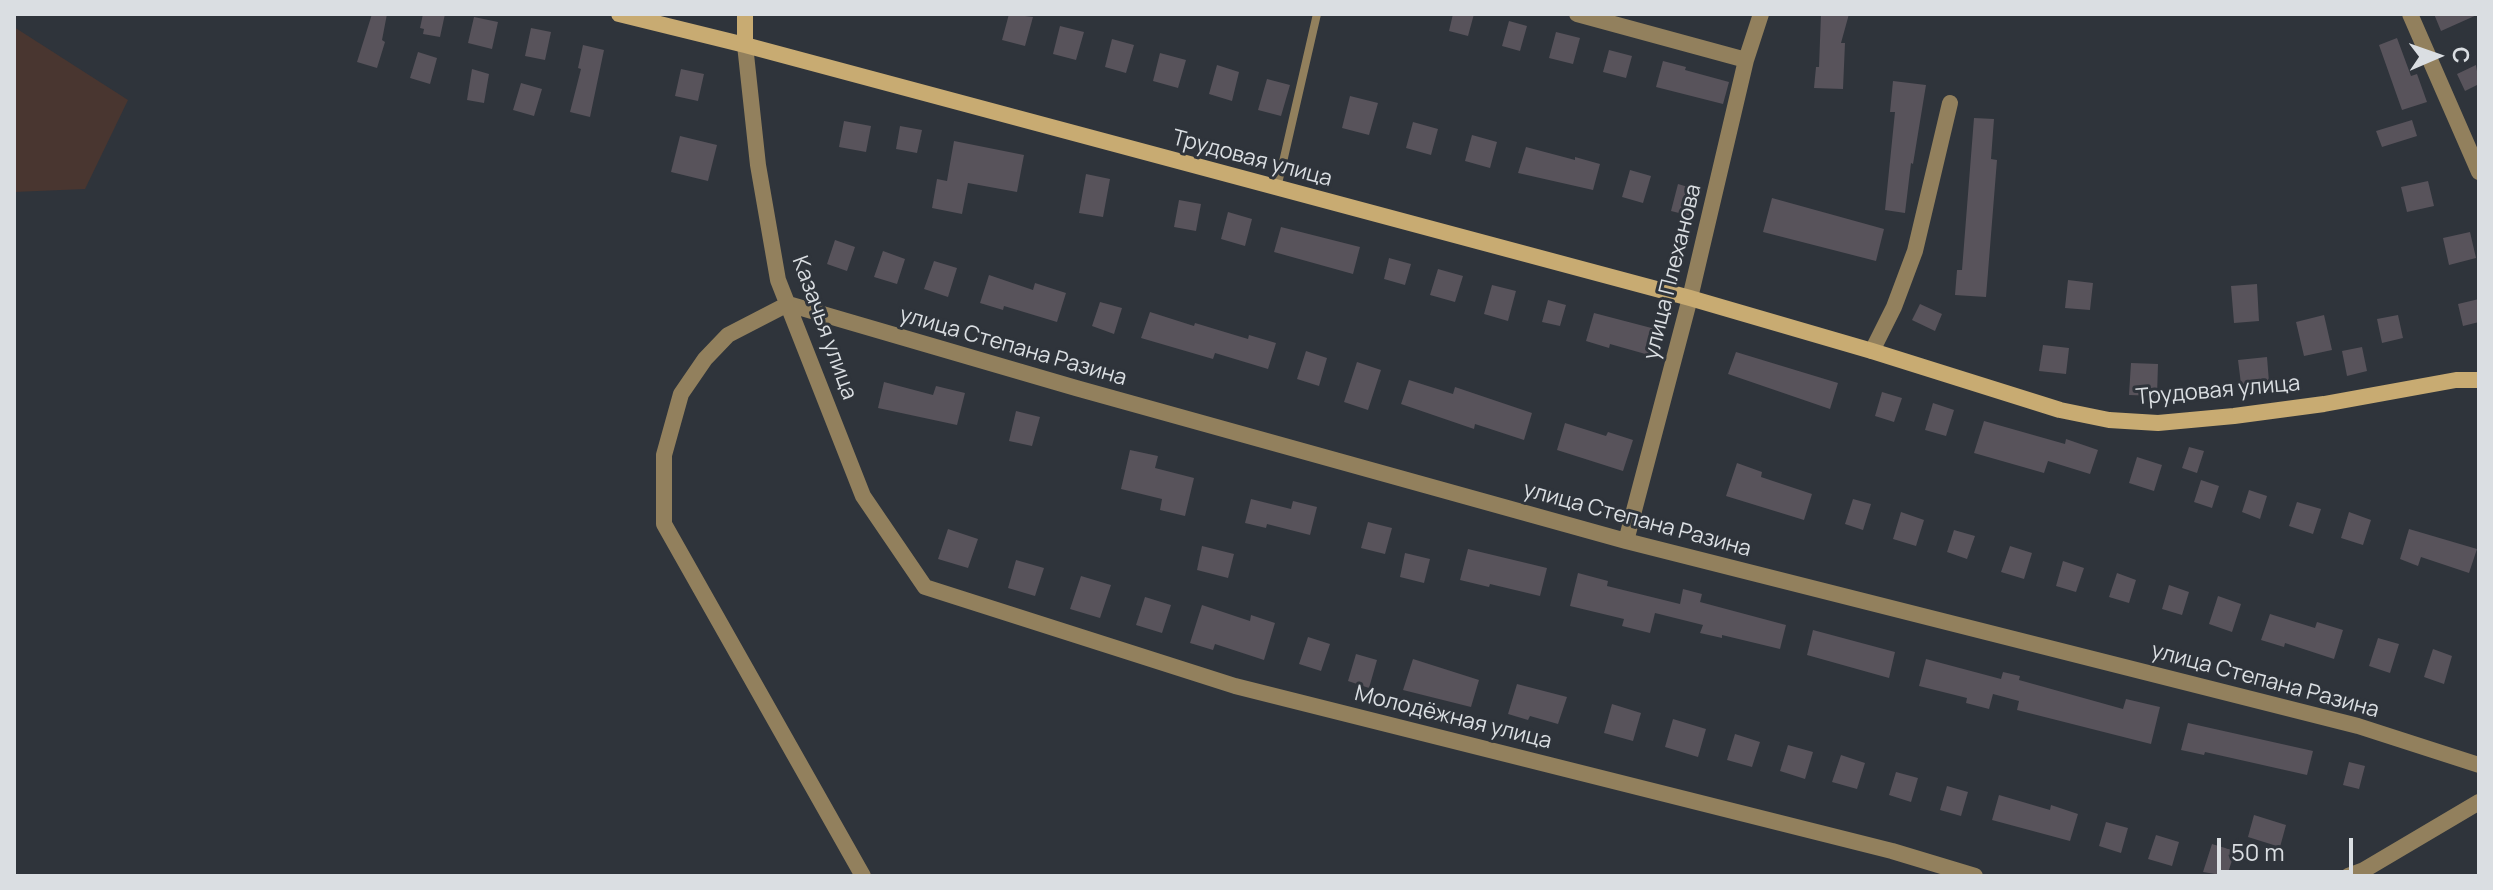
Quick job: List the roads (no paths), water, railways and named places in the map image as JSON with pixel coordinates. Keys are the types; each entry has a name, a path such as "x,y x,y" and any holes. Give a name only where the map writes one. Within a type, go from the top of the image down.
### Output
{"street":[{"name":"Трудовая улица","path":"619,14 1690,298 2060,410 2109,420 2158,423 2234,416 2324,404 2456,380 2479,380"},
{"name":"Казачья улица","path":"745,14 745,45 758,165 778,280 863,496 925,587"},
{"path":"1577,14 1746,60"},
{"name":"улица Плеханова","path":"1626,541 1690,298 1746,60 1761,14"},
{"path":"2410,14 2478,166"},
{"path":"1872,351 1894,307 1915,251 1950,103"},
{"path":"788,304 728,335 705,359 681,394 664,455 664,524 863,876"},
{"name":"улица Степана Разина","path":"788,304 1076,388 1626,541 2358,726 2479,765"},
{"name":"Молодёжная улица","path":"925,587 1235,686 1876,847 1975,876"},
{"path":"2348,876 2364,870 2479,802"}],"lane":[{"path":"1277,188 1317,14"}]}
